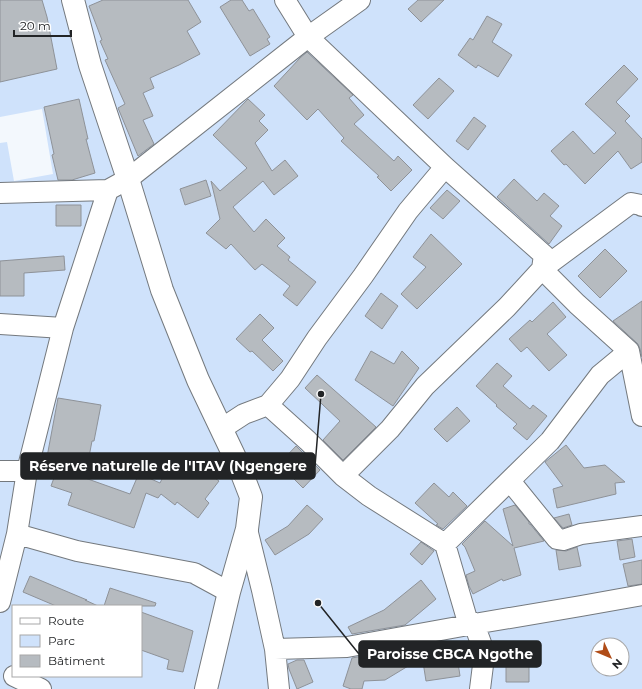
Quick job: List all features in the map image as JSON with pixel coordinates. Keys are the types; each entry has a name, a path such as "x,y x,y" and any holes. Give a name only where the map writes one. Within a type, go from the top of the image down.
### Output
{"street":[{"path":"74,0 90,65 128,179 162,290 198,380 239,466 251,497 247,529 229,592 206,689"},
{"path":"285,0 308,37 445,167 544,255 542,269"},
{"path":"0,193 108,190 128,179 308,37 360,0"},
{"path":"221,429 244,414 268,405 290,378 408,211 445,167"},
{"path":"0,602 17,534 27,471 63,328 108,190"},
{"path":"343,476 390,428 425,386 507,307 542,269 631,203 642,206"},
{"path":"542,269 629,351 642,416"},
{"path":"0,324 63,328"},
{"path":"445,544 550,441 600,375 629,351"},
{"path":"268,405 308,441 343,476 369,496 445,544 467,619 474,624 481,643 483,665 480,689"},
{"path":"0,471 27,471"},
{"path":"510,480 557,539 563,540 581,534 642,526"},
{"path":"247,529 275,649 279,689"},
{"path":"17,534 77,551 194,573 229,592"},
{"path":"275,649 347,647 642,595"},
{"path":"0,670 12,676"},
{"path":"15,677 41,689"}],"green space":[{"path":"0,0 642,0 642,689 0,689 0,143 7,142 14,181 53,174 42,109 0,117"}],"building":[{"path":"0,0 42,0 47,17 57,69 0,82"},
{"path":"103,0 188,0 201,22 187,31 200,54 150,78 154,88 143,93 153,116 143,120 154,144 138,156 118,108 125,104 105,60 108,59 100,41 102,40 89,6"},
{"path":"231,0 242,0 249,11 253,9 270,37 267,39 270,44 250,56 220,7"},
{"path":"418,0 444,0 421,22 408,9"},
{"path":"487,16 502,24 492,42 512,55 498,77 478,65 476,68 458,55 470,38 473,40"},
{"path":"307,52 353,95 349,98 364,115 354,124 394,161 398,156 412,170 391,191 377,177 379,176 341,141 344,138 318,109 307,120 274,86"},
{"path":"624,65 638,79 616,102 630,116 625,121 642,139 642,162 631,169 618,151 585,184 551,151 573,131 594,154 616,133 585,104"},
{"path":"439,78 454,91 428,119 413,105"},
{"path":"79,99 88,139 86,139 95,173 72,180 58,180 44,107"},
{"path":"248,99 265,115 259,121 268,130 255,143 272,171 285,160 298,176 274,195 263,181 233,207 254,232 266,219 285,238 277,246 290,257 288,260 316,282 297,306 283,295 290,286 262,264 255,270 231,244 226,249 206,233 220,219 211,181 220,191 247,168 213,135"},
{"path":"474,117 486,126 468,150 456,141"},
{"path":"514,179 537,201 544,193 559,206 550,216 562,226 549,244 497,197"},
{"path":"206,180 211,196 185,205 180,189"},
{"path":"447,190 460,201 443,219 430,208"},
{"path":"56,205 81,205 81,226 56,226"},
{"path":"431,234 462,264 417,309 401,294 426,267 413,257"},
{"path":"605,249 627,271 600,298 578,276"},
{"path":"64,256 65,270 24,273 24,296 0,296 0,261"},
{"path":"381,293 398,306 382,329 365,316"},
{"path":"642,301 642,357 638,344 613,321"},
{"path":"553,302 566,317 547,334 567,355 549,371 527,347 521,352 509,339 530,320 532,322"},
{"path":"260,314 274,328 262,340 283,361 273,371 252,351 250,352 236,339"},
{"path":"371,351 394,364 402,351 419,368 393,406 355,380"},
{"path":"497,363 512,376 503,386 530,409 533,405 547,416 527,440 513,428 517,424 476,386"},
{"path":"317,375 376,427 343,460 323,440 340,421 305,388"},
{"path":"58,398 101,405 85,478 130,494 146,457 157,461 151,479 160,483 168,467 186,476 195,464 219,481 205,499 209,503 198,518 177,502 175,505 161,494 158,498 146,493 134,528 68,505 72,493 51,486 61,459 47,457"},
{"path":"457,407 470,421 447,442 434,429"},
{"path":"566,445 584,468 605,465 625,482 615,483 616,494 557,508 553,489 563,486 545,462"},
{"path":"296,446 320,470 303,488 279,464"},
{"path":"434,483 449,497 453,492 467,506 443,529 436,525 438,524 415,503"},
{"path":"307,505 323,519 309,534 275,555 265,540 288,526"},
{"path":"515,505 544,541 514,548 521,575 503,581 502,579 473,594 466,575 475,571 465,547 462,544 485,521 513,546 503,509"},
{"path":"569,514 572,525 563,528 554,518"},
{"path":"632,539 635,557 620,560 617,541"},
{"path":"421,542 434,551 422,565 410,554"},
{"path":"577,547 581,566 559,570 556,550 566,551"},
{"path":"642,560 642,584 628,586 623,564"},
{"path":"30,576 96,605 54,605 23,592"},
{"path":"421,580 436,599 405,625 352,634 348,627 384,610"},
{"path":"110,588 156,603 155,606 104,605"},
{"path":"142,612 193,631 183,672 167,669 169,660 142,650"},
{"path":"432,643 433,651 385,680 364,681 362,689 351,689 343,686 352,658"},
{"path":"457,656 460,676 426,681 423,662"},
{"path":"297,660 304,660 313,682 297,689 288,664"},
{"path":"529,662 529,682 506,682 506,663"}],"place":[{"name":"Réserve naturelle de l'ITAV (Ngengere","path":"321,394"},
{"name":"Paroisse CBCA Ngothe","path":"318,603"}]}
